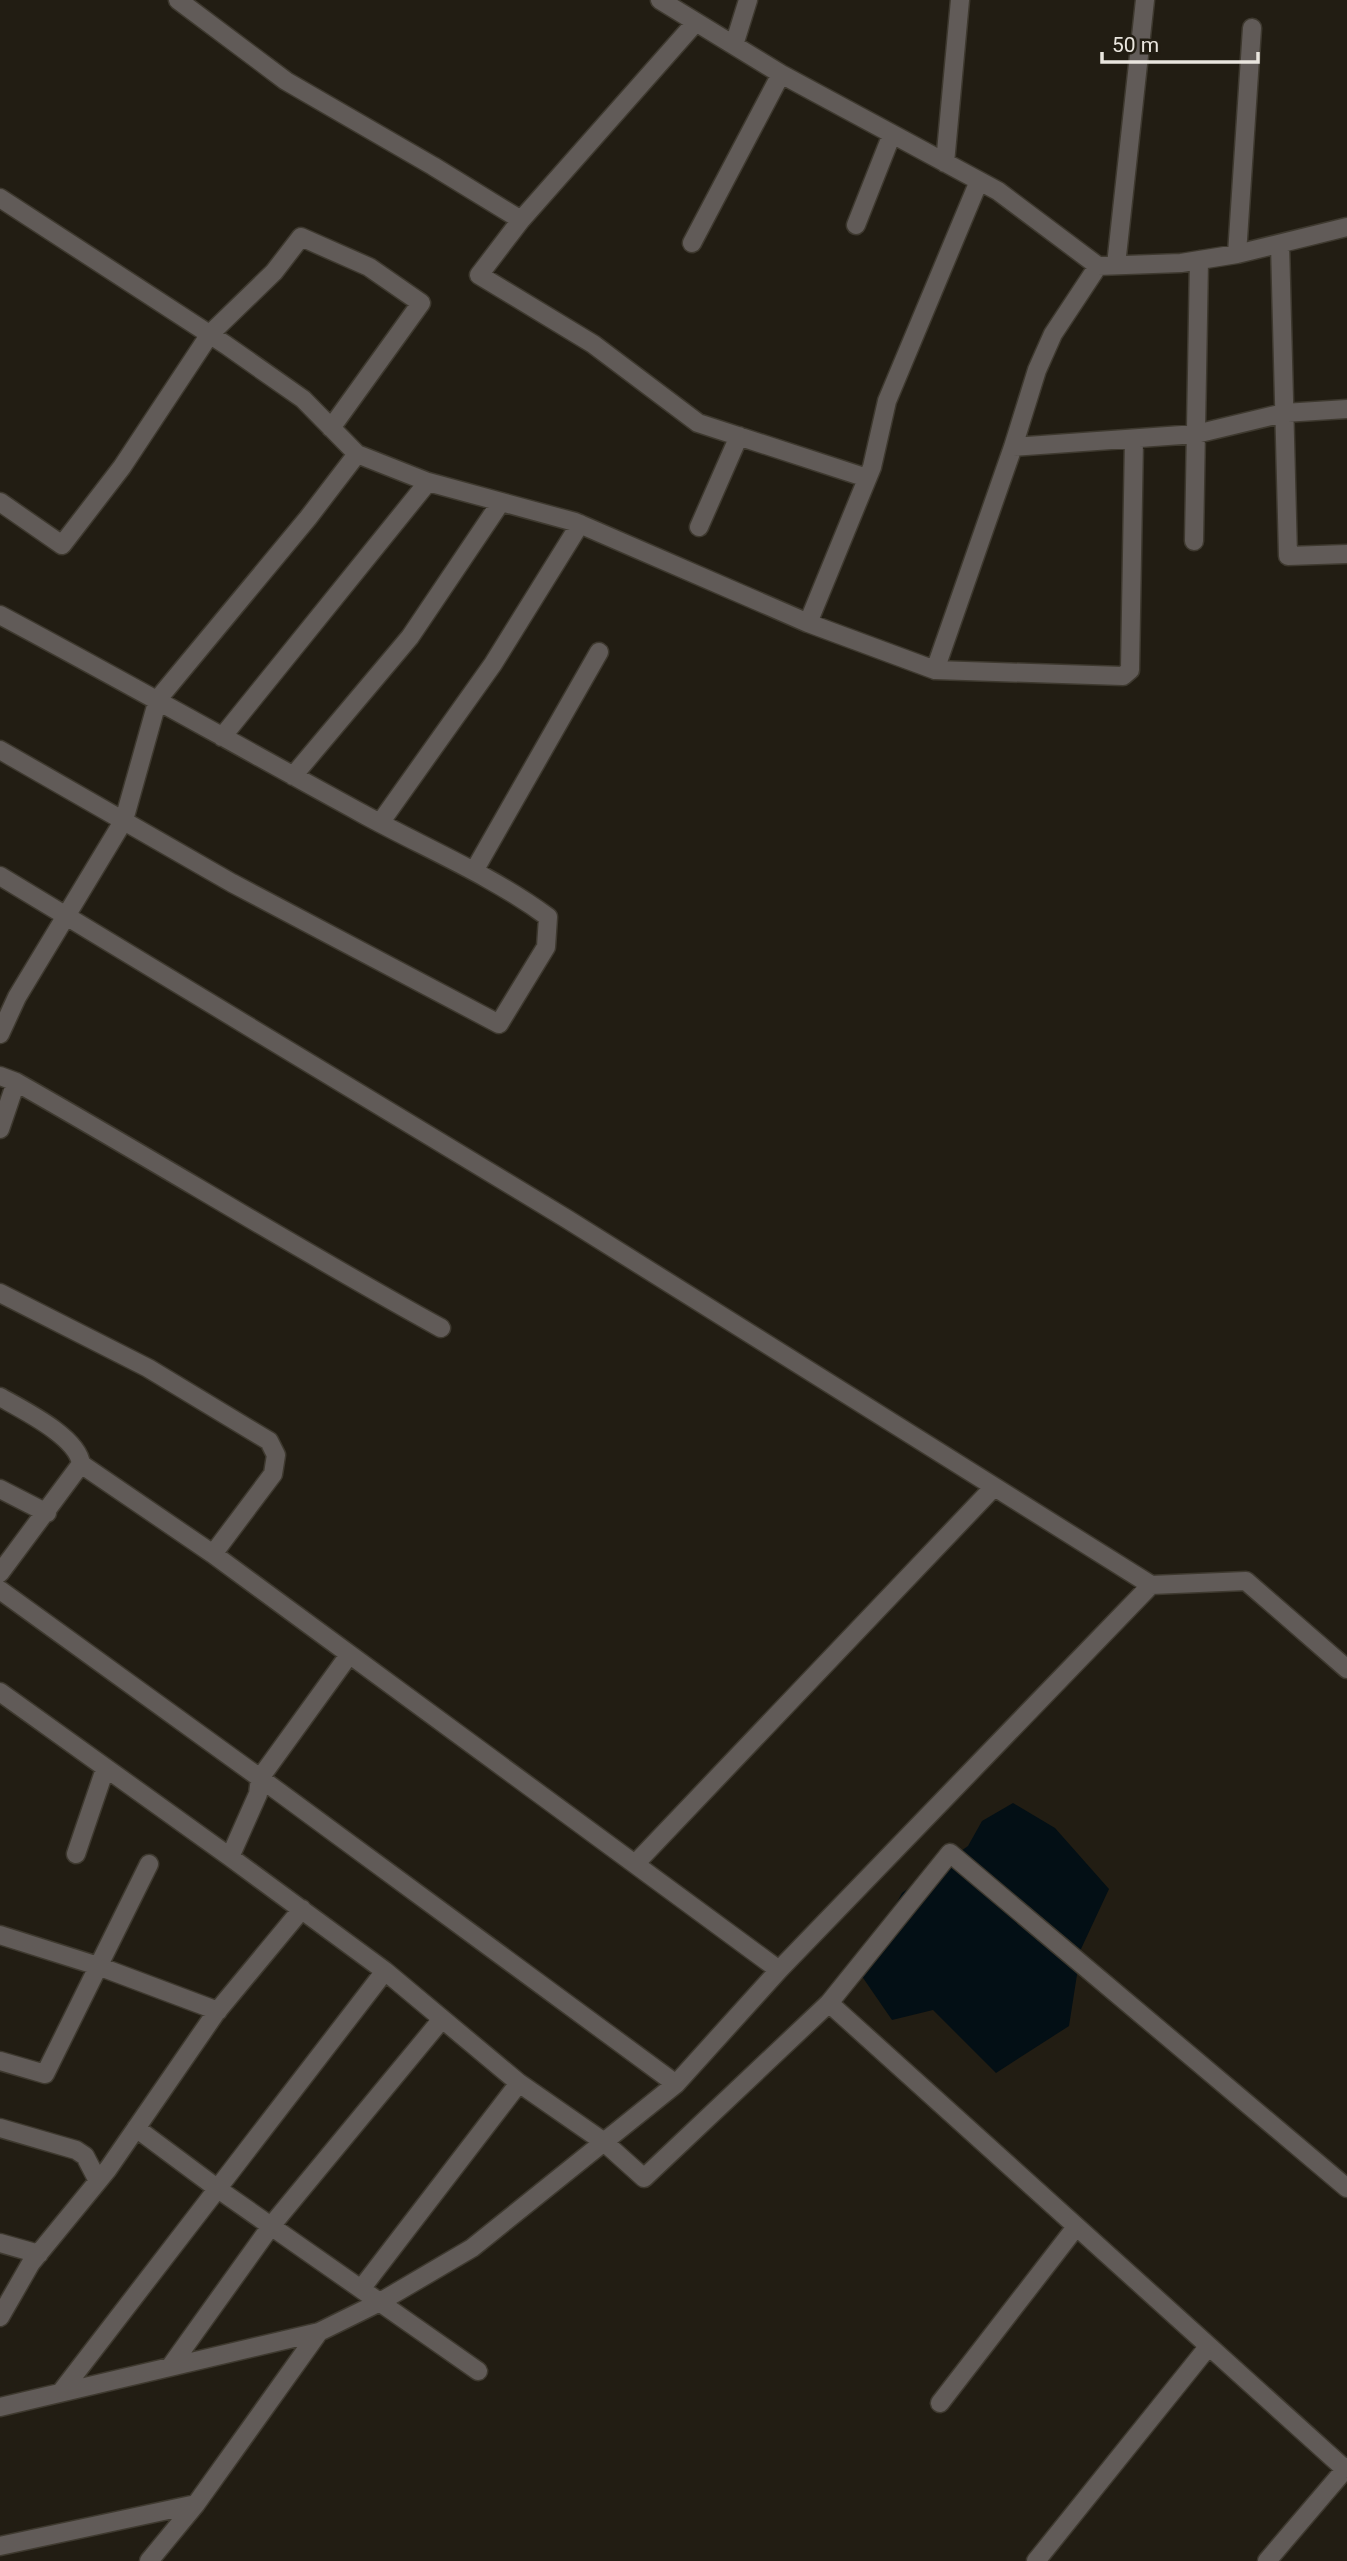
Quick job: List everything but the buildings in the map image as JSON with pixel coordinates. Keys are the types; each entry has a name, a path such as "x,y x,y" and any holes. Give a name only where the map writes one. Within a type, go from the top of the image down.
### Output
{"street":[{"path":"178,0 286,81 521,220"},
{"path":"660,0 781,74 998,191 1107,266 1199,260 1237,254 1347,227"},
{"path":"734,45 748,0"},
{"path":"945,163 960,0"},
{"path":"935,670 1037,370 1052,334 1107,266 1144,0"},
{"path":"696,22 521,220 479,275 593,344 698,423 867,478"},
{"path":"1237,254 1252,28"},
{"path":"692,243 781,74"},
{"path":"856,225 892,134"},
{"path":"808,623 867,478 887,401 979,181"},
{"path":"0,198 210,334 303,399 357,454 428,482 580,524 808,623 935,670 1123,676 1130,670 1134,439"},
{"path":"0,502 62,545 122,467 210,334 274,272 301,237 369,267 421,303 331,428"},
{"path":"1280,244 1288,556 1347,554"},
{"path":"1194,541 1199,260"},
{"path":"1013,447 1196,435 1284,413 1347,409"},
{"path":"699,527 739,436"},
{"path":"0,1034 17,997 124,820 158,699 308,518 357,454"},
{"path":"222,737 428,482"},
{"path":"293,776 410,637 500,502"},
{"path":"380,824 493,664 580,524"},
{"path":"0,615 158,699 380,824 505,887 548,918 546,947 499,1024 232,883 0,750"},
{"path":"474,871 599,652"},
{"path":"0,876 567,1219 1151,1585 1246,1581 1347,1669"},
{"path":"0,1129 8,1079 441,1328"},
{"path":"0,1293 148,1368 269,1441 276,1455 273,1474 213,1554"},
{"path":"0,1397 65,1440 77,1450 82,1464 213,1554 779,1970"},
{"path":"0,1573 82,1464"},
{"path":"635,1864 994,1487"},
{"path":"0,1489 47,1513"},
{"path":"0,2407 319,2332 380,2302 472,2248 558,2176 676,2084 779,1970 1151,1585"},
{"path":"0,1590 676,2084"},
{"path":"230,1857 258,1794 260,1778 349,1655"},
{"path":"0,1692 385,1971 519,2083 604,2142 644,2178 829,2003 950,1853 1347,2188"},
{"path":"76,1854 105,1769"},
{"path":"0,2061 45,2074 149,1864"},
{"path":"0,2317 39,2254 98,2181 218,2011 302,1909"},
{"path":"0,1935 98,1966 218,2011"},
{"path":"61,2392 385,1971"},
{"path":"829,2003 1208,2347 1346,2468 1267,2561"},
{"path":"170,2367 271,2226 442,2019"},
{"path":"361,2289 519,2083"},
{"path":"0,2128 76,2150 85,2156 98,2181"},
{"path":"136,2128 218,2189 478,2371"},
{"path":"940,2403 1076,2228"},
{"path":"0,2243 39,2254"},
{"path":"149,2561 196,2504 319,2332"},
{"path":"1036,2561 1208,2347"},
{"path":"0,2546 196,2504"}],"shaded area":[{"path":"1013,1803 1055,1828 1109,1889 1081,1949 1069,2026 996,2073 933,2010 892,2020 859,1972 902,1893 968,1846 982,1821"}]}
